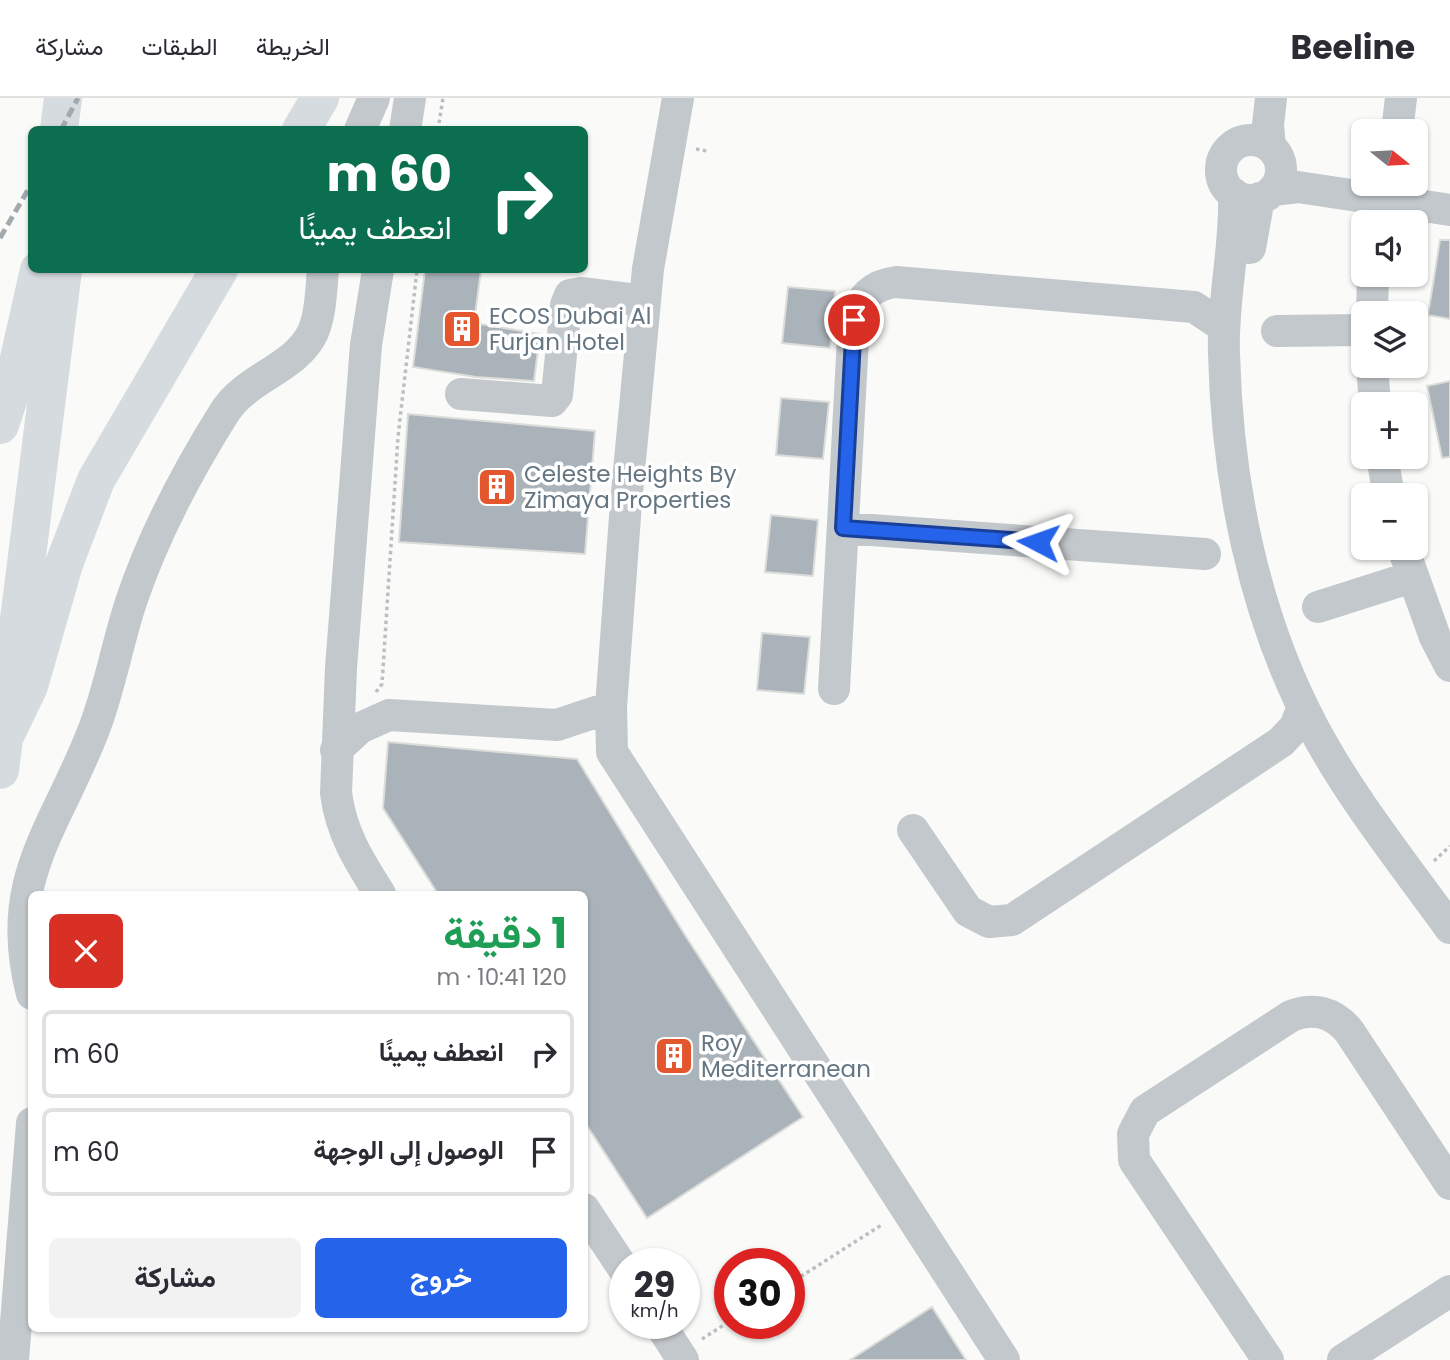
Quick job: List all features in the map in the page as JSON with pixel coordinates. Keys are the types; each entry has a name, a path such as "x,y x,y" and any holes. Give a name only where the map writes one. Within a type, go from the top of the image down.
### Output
{"highway":[{"path":"60,126 63,98"},
{"path":"75,98 77,126"},
{"path":"303,126 320,98"},
{"path":"0,425 17,373 38,273"},
{"path":"2,754 63,273"},
{"path":"2,754 29,686 64,564 96,480 217,273"}],"street":[{"path":"362,126 374,98"},
{"path":"406,126 410,98"},
{"path":"612,752 611,707 645,301 678,98"},
{"path":"1253,98 1260,172 1226,290 1224,327 1225,395 1245,534 1270,626 1303,707 1324,746 1450,928"},
{"path":"1271,98 1242,307 1241,351 1253,472 1275,576 1287,619 1330,719 1400,830 1450,900"},
{"path":"1398,119 1401,98"},
{"path":"1260,172 1295,167 1351,177"},
{"path":"1260,172 1298,187 1450,210"},
{"path":"1428,190 1450,193"},
{"path":"28,891 31,868 95,728 131,601 185,480 231,403 247,386 294,356 308,340 316,321 323,273"},
{"path":"378,273 366,345 336,750 336,793 343,830 378,891"},
{"path":"834,689 854,320 862,299 878,286 897,282 1194,307 1224,327"},
{"path":"1194,307 1226,290"},
{"path":"461,394 552,401 557,395 566,305 570,295 581,293 645,301"},
{"path":"1277,331 1351,330"},
{"path":"843,528 1205,554"},
{"path":"1318,607 1408,562 1450,666"},
{"path":"341,668 379,708 557,725 612,752 1004,1360"},
{"path":"557,725 611,707"},
{"path":"913,830 968,911 989,922 1004,922 1018,916 1280,742 1295,727 1303,707"},
{"path":"336,750 379,708"},
{"path":"1280,742 1302,741 1324,746"},
{"path":"28,893 23,935 28,968"},
{"path":"1268,1360 1134,1160 1133,1134 1146,1111 1291,1016 1302,1011 1326,1013 1349,1031 1450,1184"},
{"path":"13,1360 28,1173"},
{"path":"588,1215 610,1248"},
{"path":"1343,1360 1450,1291"},
{"path":"669,1339 681,1357"}],"path":[{"path":"439,126 443,98"},
{"path":"379,708 398,437 417,273"},
{"path":"805,1274 906,1209"},
{"path":"681,1357 714,1333"}],"building":[{"path":"1440,240 1450,240 1450,319 1428,315"},
{"name":"ECOS Dubai Al Furjan Hotel","path":"425,273 481,273 474,323 540,334 534,381 476,377 413,367"},
{"path":"788,287 835,291 830,348 782,343"},
{"path":"1450,381 1450,457 1442,458 1427,386"},
{"path":"781,398 829,402 823,459 776,455"},
{"name":"Celeste Heights By Zimaya Properties","path":"408,414 595,431 585,554 399,542"},
{"path":"771,515 818,520 813,576 765,572"},
{"path":"762,633 810,637 804,694 757,690"},
{"path":"388,742 577,759 683,932 803,1117 647,1218 588,1127 588,891 436,891 383,808"},
{"path":"932,1307 966,1360 850,1360"}],"railway":[{"path":"63,126 78,98"},
{"path":"0,238 28,190"}],"place":[{"name":"ECOS Dubai Al Furjan Hotel","path":"462,329"},
{"name":"Celeste Heights By Zimaya Properties","path":"497,487"},
{"name":"Roy Mediterranean","path":"674,1056"}],"route":[{"path":"854,320 843,528 1038,542"}]}
